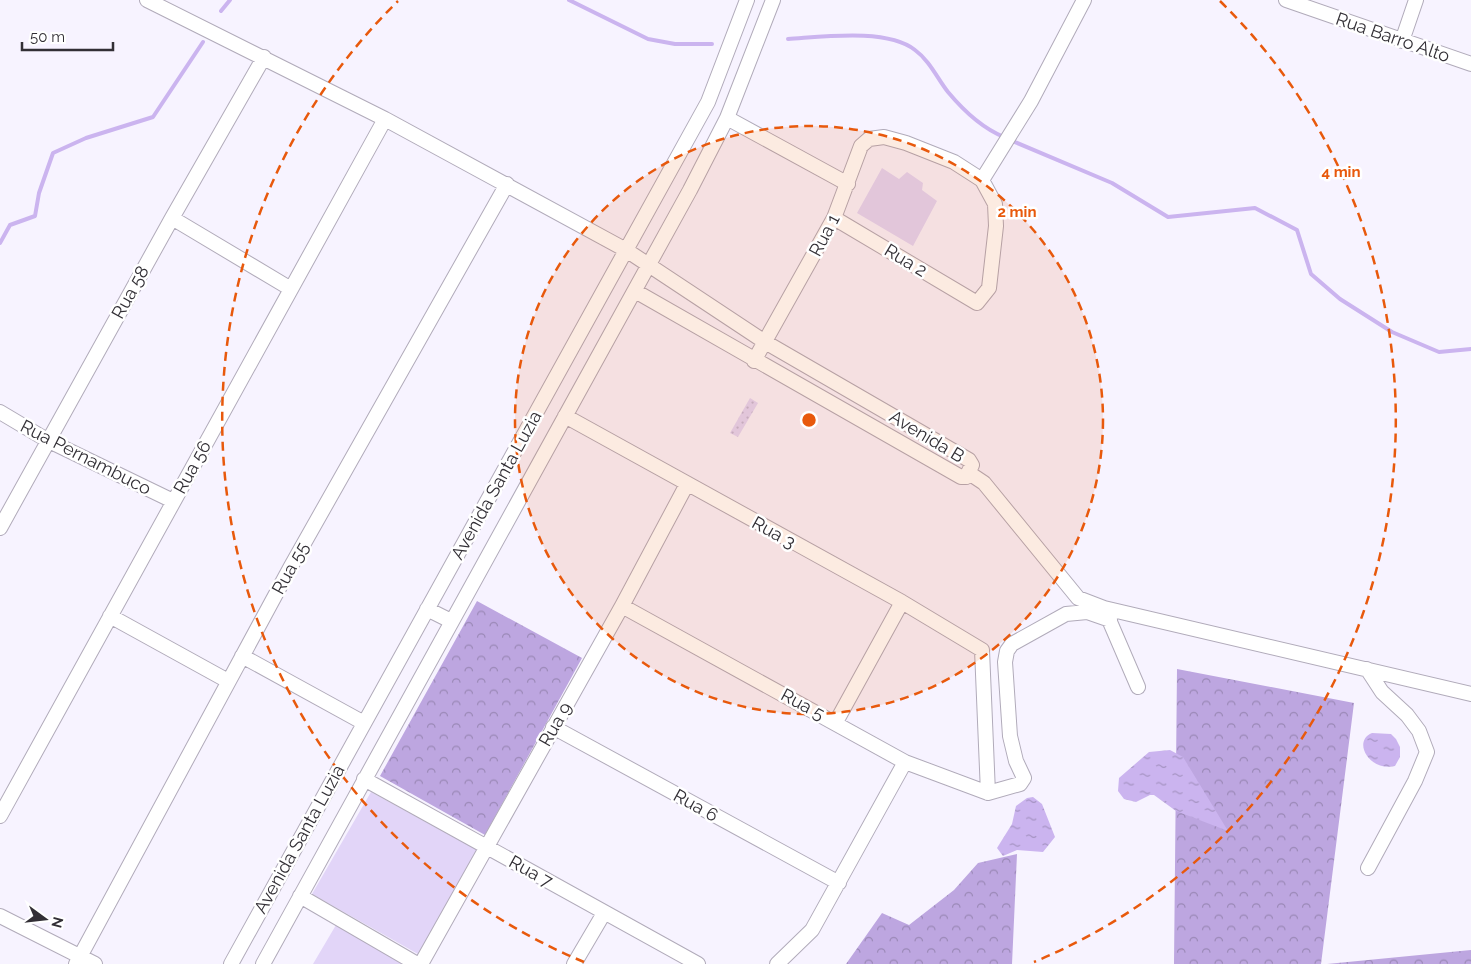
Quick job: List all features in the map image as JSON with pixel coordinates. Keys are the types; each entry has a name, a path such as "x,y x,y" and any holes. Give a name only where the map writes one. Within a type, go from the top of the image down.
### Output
{"street":[{"name":"Avenida B","path":"147,0 385,119 626,250 765,342 969,460 972,465 969,473 966,477 961,477 754,361 635,291"},
{"name":"Avenida Santa Luzia","path":"233,963 708,102 747,0"},
{"name":"Avenida Santa Luzia","path":"263,964 690,190 727,118 773,0"},
{"path":"982,180 1031,101 1084,0"},
{"name":"Rua Barro Alto","path":"1286,0 1471,64"},
{"path":"1402,41 1416,0"},
{"name":"Rua 58","path":"0,528 47,440 264,58"},
{"path":"727,118 848,184"},
{"name":"Rua 56","path":"0,816 385,119"},
{"name":"Rua 1","path":"754,361 834,218 861,146 869,139 884,137 933,152 982,180"},
{"name":"Rua 2","path":"834,218 977,303 989,288 996,226 996,204 982,180"},
{"name":"Rua 55","path":"78,960 228,681 507,184"},
{"path":"172,218 291,289"},
{"name":"Rua Pernambuco","path":"0,412 47,440 173,501"},
{"name":"Rua 3","path":"565,416 902,602 982,650 988,793"},
{"path":"969,473 984,483 1078,598 1107,614 1138,687"},
{"name":"Rua 9","path":"421,964 622,606 687,484"},
{"path":"836,722 902,602"},
{"name":"Rua 5","path":"622,606 836,722 905,762 988,793"},
{"path":"427,609 451,622"},
{"path":"988,793 1020,784 1024,778 1016,761 1010,736 1005,662 1007,651 1012,644 1066,614 1087,612 1107,614 1471,694"},
{"path":"110,616 228,681"},
{"path":"242,656 364,723"},
{"path":"1367,670 1382,692 1407,715 1419,731 1427,752 1415,781 1368,868"},
{"name":"Rua 6","path":"553,727 839,883"},
{"path":"777,964 812,930 905,762"},
{"name":"Rua 7","path":"364,779 698,964"},
{"path":"300,896 417,964"},
{"path":"574,964 604,913"},
{"path":"0,916 78,960 95,964"}],"shaded area":[{"path":"882,168 899,179 907,172 923,183 922,190 937,201 913,246 857,213"},
{"path":"750,398 758,403 738,437 730,433"},
{"path":"371,792 477,850 418,954 312,894"},
{"path":"336,925 403,963 403,964 313,964"}],"green space":[{"path":"477,601 582,658 485,835 380,776"},
{"path":"1177,669 1354,703 1321,964 1174,964"},
{"path":"1017,854 1012,964 846,964 882,913 909,925 954,890 978,863"},
{"path":"1471,950 1471,964 1327,964"}],"water":[{"path":"1372,733 1391,734 1396,739 1400,747 1400,757 1395,766 1386,767 1378,764 1366,755 1364,742 1366,737"},
{"path":"1170,750 1183,757 1228,831 1176,811 1154,795 1136,802 1124,799 1118,791 1119,778 1149,752"},
{"path":"1033,797 1042,804 1055,837 1043,852 1017,850 1003,856 997,848 1012,824 1016,806 1027,798"}],"waterway":[{"path":"221,11 230,0"},
{"path":"569,0 648,39 675,44 712,44"},
{"path":"788,39 871,36 903,43 925,59 948,92 967,112 988,129 1004,137"},
{"path":"0,243 10,225 35,216 39,193 53,153 86,138 153,117 203,42"},
{"path":"1010,140 1112,183 1168,217 1255,208 1297,230 1311,274 1340,299 1392,332 1439,352 1471,349"}]}
